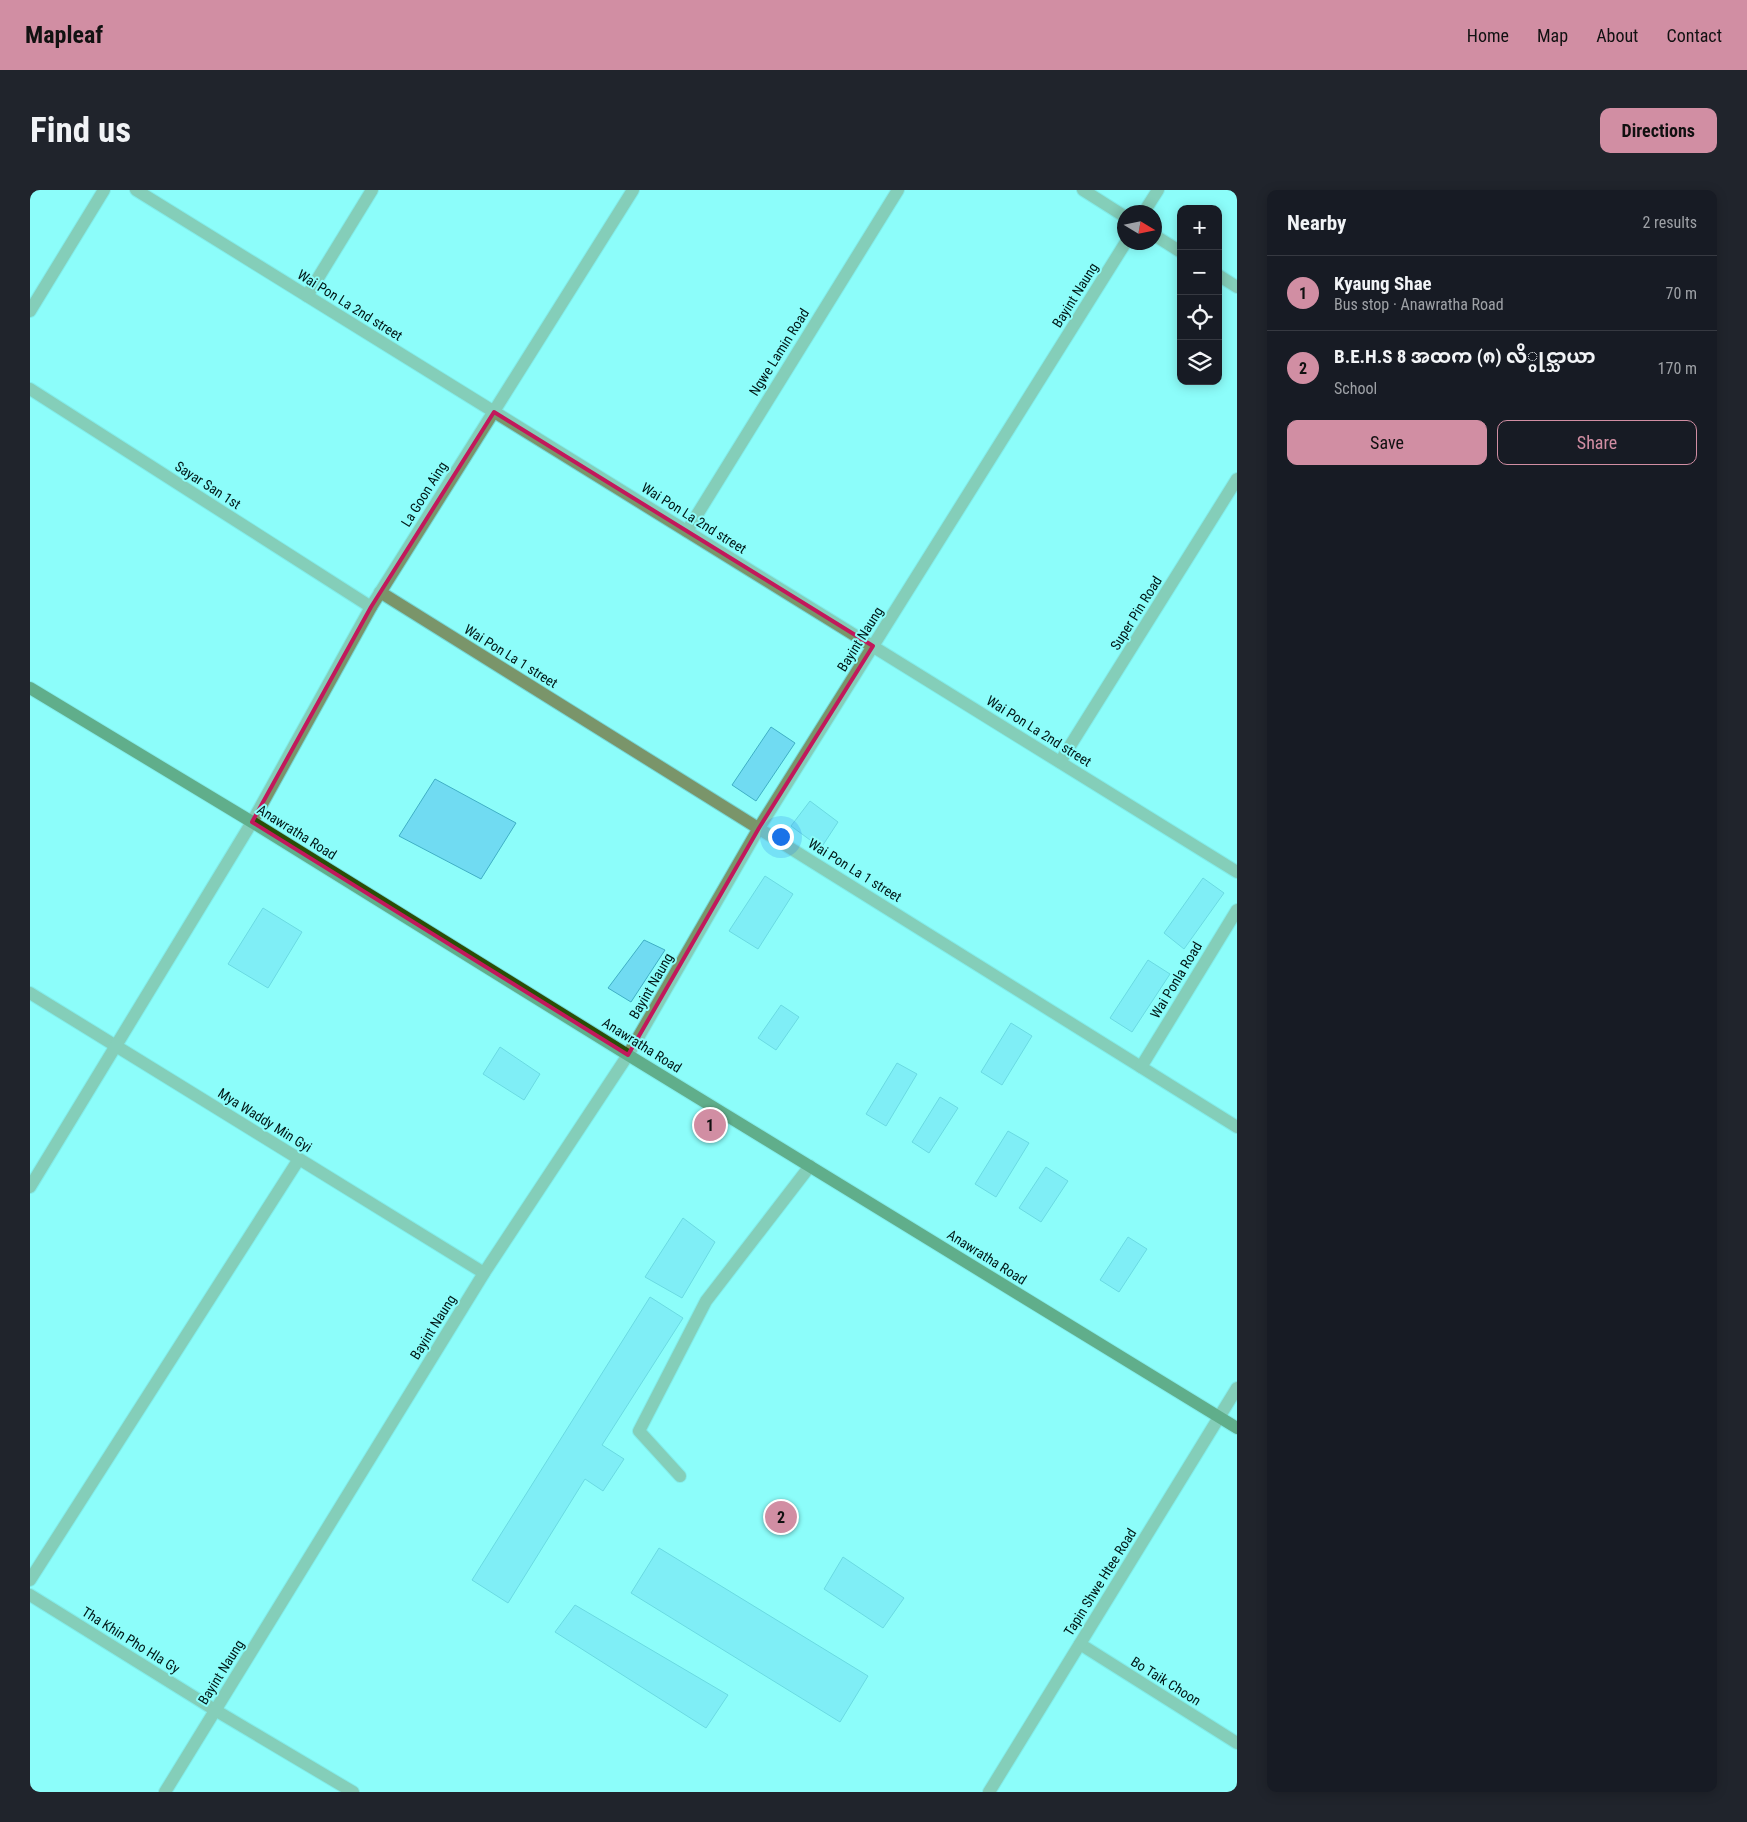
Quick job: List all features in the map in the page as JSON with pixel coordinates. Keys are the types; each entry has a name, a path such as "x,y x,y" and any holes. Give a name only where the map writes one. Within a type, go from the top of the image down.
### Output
{"main road":[{"name":"Anawratha Road","path":"30,688 252,822 1237,1428"}],"street":[{"path":"30,310 104,190"},
{"name":"Wai Pon La 2nd street","path":"136,190 1237,872"},
{"path":"306,296 372,190"},
{"name":"La Goon Aing","path":"30,1187 252,822 370,607 634,190"},
{"name":"Ngwe Lamin Road","path":"686,531 898,190"},
{"path":"1083,190 1117,212"},
{"path":"1148,205 1158,190"},
{"path":"1162,240 1178,250"},
{"name":"Bayint Naung","path":"165,1792 484,1273 628,1055 759,828 1121,250"},
{"path":"1222,278 1237,287"},
{"name":"Sayar San 1st","path":"30,389 370,607"},
{"name":"Super Pin Road","path":"1060,762 1237,479"},
{"name":"Wai Pon La 1 street","path":"380,592 1237,1127"},
{"name":"Wai Ponla Road","path":"1141,1067 1237,910"},
{"name":"Mya Waddy Min Gyi","path":"30,993 484,1273"},
{"path":"30,1580 299,1159"},
{"path":"680,1476 639,1431 706,1302 810,1166"},
{"name":"Tapin Shwe Htee Road","path":"989,1792 1237,1388"},
{"name":"Tha Khin Pho Hla Gy","path":"30,1595 215,1710 353,1792"},
{"name":"Bo Taik Choon","path":"1080,1644 1237,1743"}],"highlighted area":[{"path":"494,412 873,646 759,828 628,1055 252,822 371,607"}],"building":[{"path":"771,727 795,743 756,801 732,785"},
{"path":"435,779 516,823 481,879 399,836"},
{"path":"810,801 838,822 821,848 791,826"},
{"path":"765,876 793,894 758,949 729,931"},
{"path":"1203,878 1224,893 1184,949 1164,933"},
{"path":"263,908 302,932 268,988 228,964"},
{"path":"644,940 665,950 631,1002 608,988"},
{"path":"1148,960 1170,974 1132,1032 1110,1018"},
{"path":"781,1005 799,1017 776,1050 758,1038"},
{"path":"1011,1023 1032,1036 1002,1085 981,1072"},
{"path":"500,1047 540,1074 524,1100 483,1074"},
{"path":"897,1063 917,1074 886,1126 866,1114"},
{"path":"940,1097 958,1108 929,1153 912,1142"},
{"path":"1008,1131 1029,1143 996,1197 975,1184"},
{"path":"1046,1167 1068,1181 1041,1222 1019,1208"},
{"path":"683,1218 715,1242 682,1298 645,1277"},
{"path":"1128,1237 1147,1249 1119,1292 1100,1280"},
{"path":"650,1297 683,1318 602,1445 624,1459 603,1491 585,1479 508,1603 472,1580"},
{"path":"659,1548 868,1676 840,1722 631,1593"},
{"path":"843,1557 904,1598 883,1628 824,1589"},
{"path":"575,1605 728,1695 706,1728 555,1632"}],"place":[{"name":"Kyaung Shae","path":"710,1125"},
{"name":"B.E.H.S 8 အထက (၈) လိွုင္သာယာ","path":"781,1517"}]}
